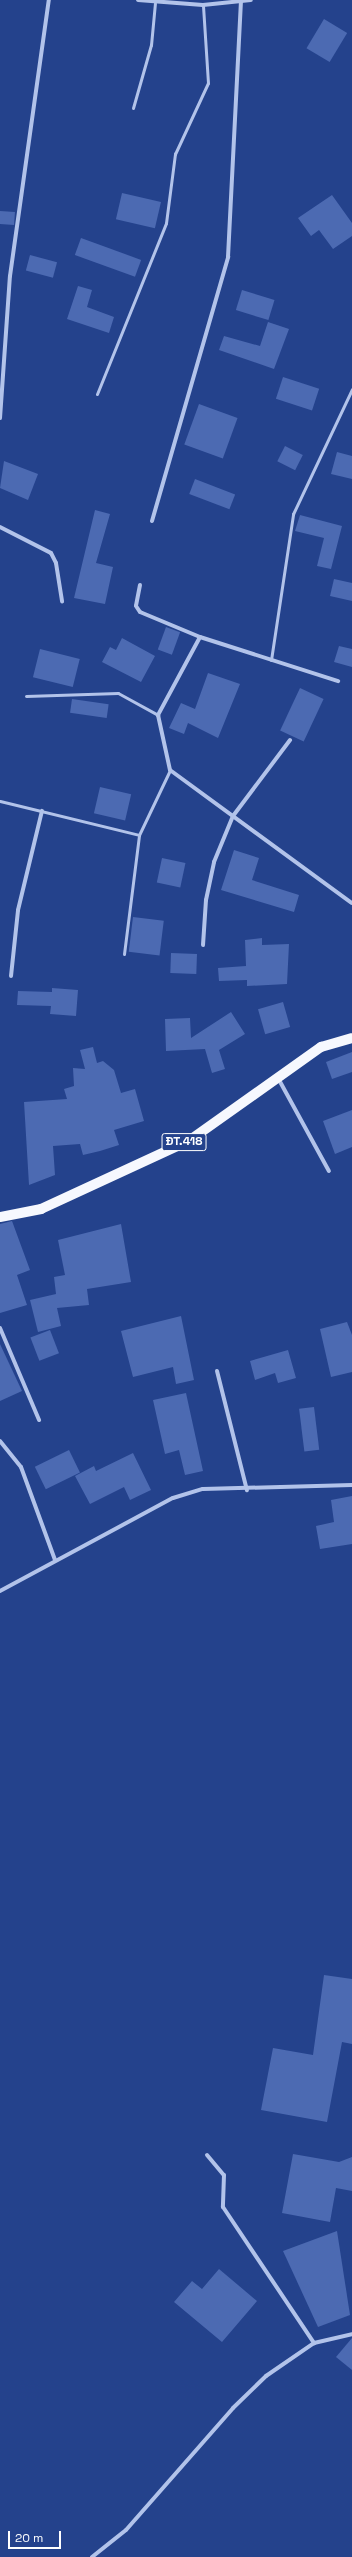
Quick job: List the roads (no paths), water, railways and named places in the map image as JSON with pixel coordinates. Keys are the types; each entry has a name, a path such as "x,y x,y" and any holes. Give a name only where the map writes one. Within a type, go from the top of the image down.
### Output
{"main road":[{"name":"ĐT.418","path":"0,1217 41,1209 190,1140 321,1047 352,1038"}],"street":[{"path":"0,418 10,276 49,0"},
{"path":"138,0 155,3 204,5 251,0"},
{"path":"152,521 228,257 241,2"},
{"path":"0,527 51,554 56,563 62,602"},
{"path":"140,585 136,610 200,637 338,681"},
{"path":"200,637 158,716 170,770 352,903"},
{"path":"204,945 206,900 214,862 233,816 290,740"},
{"path":"12,976 18,910 42,811"},
{"path":"278,1078 329,1171"},
{"path":"0,1328 39,1420"},
{"path":"217,1371 247,1490"},
{"path":"0,1442 21,1467 55,1560"},
{"path":"0,1591 55,1560 173,1498 203,1489 247,1490 352,1485"},
{"path":"207,2155 224,2175 222,2207 314,2343"},
{"path":"92,2557 101,2555 151,2504 233,2408 278,2367 314,2343 352,2334"}],"lane":[{"path":"133,108 151,45 155,3"},
{"path":"97,394 166,223 175,154 208,83 204,5"},
{"path":"271,660 292,514 352,389"},
{"path":"26,696 118,693 158,716"},
{"path":"124,954 139,835 170,770"},
{"path":"0,801 139,835"}]}
